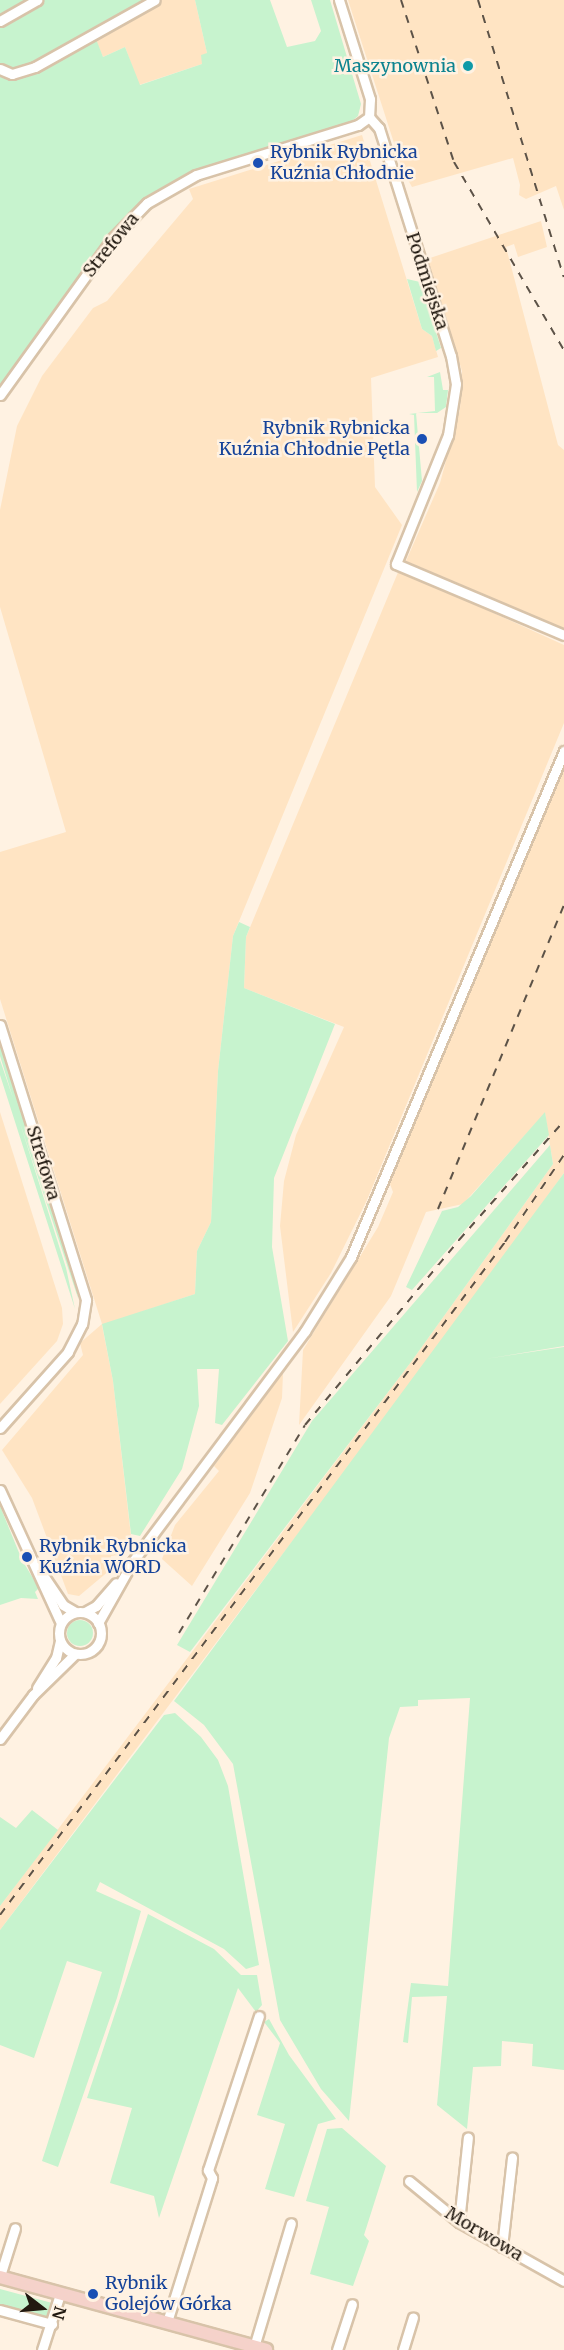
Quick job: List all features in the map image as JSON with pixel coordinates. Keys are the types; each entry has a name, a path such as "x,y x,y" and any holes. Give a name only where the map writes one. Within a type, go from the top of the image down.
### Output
{"main road":[{"path":"0,2277 254,2348"}],"street":[{"path":"0,21 37,0"},
{"path":"3,74 35,67 78,46 155,0"},
{"name":"Podmiejska","path":"339,0 370,99 369,117 375,120 381,134 451,356 456,384 448,435 396,564 564,635"},
{"name":"Strefowa","path":"0,395 112,238 147,202 196,175 358,125 369,117"},
{"path":"61,1623 96,1606 122,1577 310,1324 351,1257 564,751"},
{"name":"Strefowa","path":"0,1025 86,1300 82,1324 68,1352 0,1428"},
{"path":"0,1490 38,1568 61,1623 56,1658 33,1695 0,1739"},
{"path":"38,1568 63,1605 98,1623"},
{"path":"33,1695 75,1654 87,1653 96,1646 101,1635 98,1623 122,1577"},
{"path":"60,1641 75,1654"},
{"path":"167,2322 212,2178 208,2170 259,2016"},
{"path":"459,2222 468,2137"},
{"path":"502,2247 512,2158"},
{"name":"Morwowa","path":"409,2181 459,2222 564,2281"},
{"path":"254,2348 291,2223"},
{"path":"0,2277 15,2228"},
{"path":"42,2350 60,2294"},
{"path":"337,2350 352,2304"},
{"path":"0,2310 51,2324"},
{"path":"403,2350 412,2318"}],"shaded area":[{"path":"159,0 195,0 207,53 202,64 139,85 125,47 103,57 95,39"},
{"path":"348,0 564,0 564,210 556,186 526,199 519,195 520,185 513,158 412,187 403,171"},
{"path":"362,135 422,329 432,336 438,357 371,378 375,487 402,525 233,936 218,1071 211,1222 197,1251 195,1294 102,1325 113,1381 132,1545 125,1554 111,1556 110,1570 79,1596 68,1594 32,1498 2,1450 83,1355 80,1343 102,1324 0,999 0,852 66,832 0,607 0,510 17,426 42,376 93,308 107,301 193,199 189,189"},
{"path":"541,221 547,247 518,257 514,244 506,247 558,445 564,450 564,630 406,561 440,483 460,409 462,371 427,259"},
{"path":"399,570 564,645 564,723 367,1200 331,1273 293,1332 280,1226 284,1181 296,1135 344,1027 244,988 246,937"},
{"path":"564,762 564,1173 461,1317 0,1930 0,1906 411,1362 553,1164 545,1113 463,1204 426,1212 391,1296 299,1425 303,1350 378,1227 393,1192 390,1184"},
{"path":"0,1112 62,1308 63,1324 57,1341 0,1404"},
{"path":"283,1373 282,1398 250,1493 192,1586 162,1559 175,1525 219,1471 214,1466"}],"green space":[{"path":"0,0 159,0 96,39 103,57 125,47 140,85 202,64 201,55 207,53 195,0 270,0 287,47 315,41 321,31 311,0 330,0 361,104 358,116 352,121 184,175 140,202 97,254 0,388"},
{"path":"407,279 420,282 441,348 436,351 432,336 422,329"},
{"path":"440,372 443,390 448,390 446,407 437,413 418,413 435,411 434,377 427,377"},
{"path":"416,413 422,481 417,492 414,415 409,414"},
{"path":"239,922 250,927 246,937 244,988 335,1024 274,1178 272,1247 288,1341 222,1425 215,1423 219,1369 197,1369 199,1406 182,1469 140,1536 131,1534 113,1381 102,1324 195,1294 197,1251 211,1222 218,1071 233,936"},
{"path":"0,1043 77,1288 78,1298 19,1120 66,1268 75,1309 0,1075 0,1060 13,1098 0,1056"},
{"path":"545,1112 549,1135 412,1290 406,1287 442,1211 458,1207 471,1196"},
{"path":"550,1145 553,1164 411,1362 190,1652 177,1645 312,1421"},
{"path":"564,1173 564,1346 485,1359 564,1347 564,2070 532,2066 533,2044 502,2041 501,2066 473,2067 467,2129 437,2105 447,1996 412,1997 408,2043 403,2042 411,1983 448,1986 470,1698 418,1700 418,1706 400,1707 389,1738 349,2121 321,2089 280,2020 233,1764 204,1725 174,1701"},
{"path":"0,1506 22,1560 39,1588 35,1592 38,1599 21,1598 0,1605"},
{"path":"80,1620 90,1623 93,1633 90,1643 80,1646 70,1643 67,1633 70,1623"},
{"path":"175,1713 201,1737 218,1760 228,1786 259,1965 246,1969 224,1949 100,1882 96,1891 141,1911 117,1998 58,2167 42,2161 102,1972 67,1961 34,2058 0,2045 0,1930 164,1715"},
{"path":"32,1810 58,1830 0,1906 0,1817 16,1828"},
{"path":"148,1914 214,1949 241,1975 257,1975 262,2005 256,2012 238,1988 159,2218 154,2196 110,2183 132,2108 87,2098"},
{"path":"269,2019 289,2055 336,2119 318,2124 294,2197 265,2189 285,2124 257,2115 280,2043 264,2022"},
{"path":"342,2128 386,2166 364,2235 369,2241 353,2286 310,2274 329,2207 306,2201 327,2129"},
{"path":"0,2289 51,2303 47,2319 0,2307"}],"railway":[{"path":"401,0 454,162 564,350"},
{"path":"478,0 564,277"},
{"path":"438,1209 564,905"},
{"path":"179,1633 305,1425 459,1240 564,1121"},
{"path":"0,1915 505,1242 564,1155"}],"place":[{"name":"Maszynownia","path":"468,66"},
{"name":"Rybnik Rybnicka Kuźnia Chłodnie","path":"258,163"},
{"name":"Rybnik Rybnicka Kuźnia Chłodnie Pętla","path":"422,439"},
{"name":"Rybnik Rybnicka Kuźnia WORD","path":"27,1557"},
{"name":"Rybnik Golejów Górka","path":"93,2294"}]}
